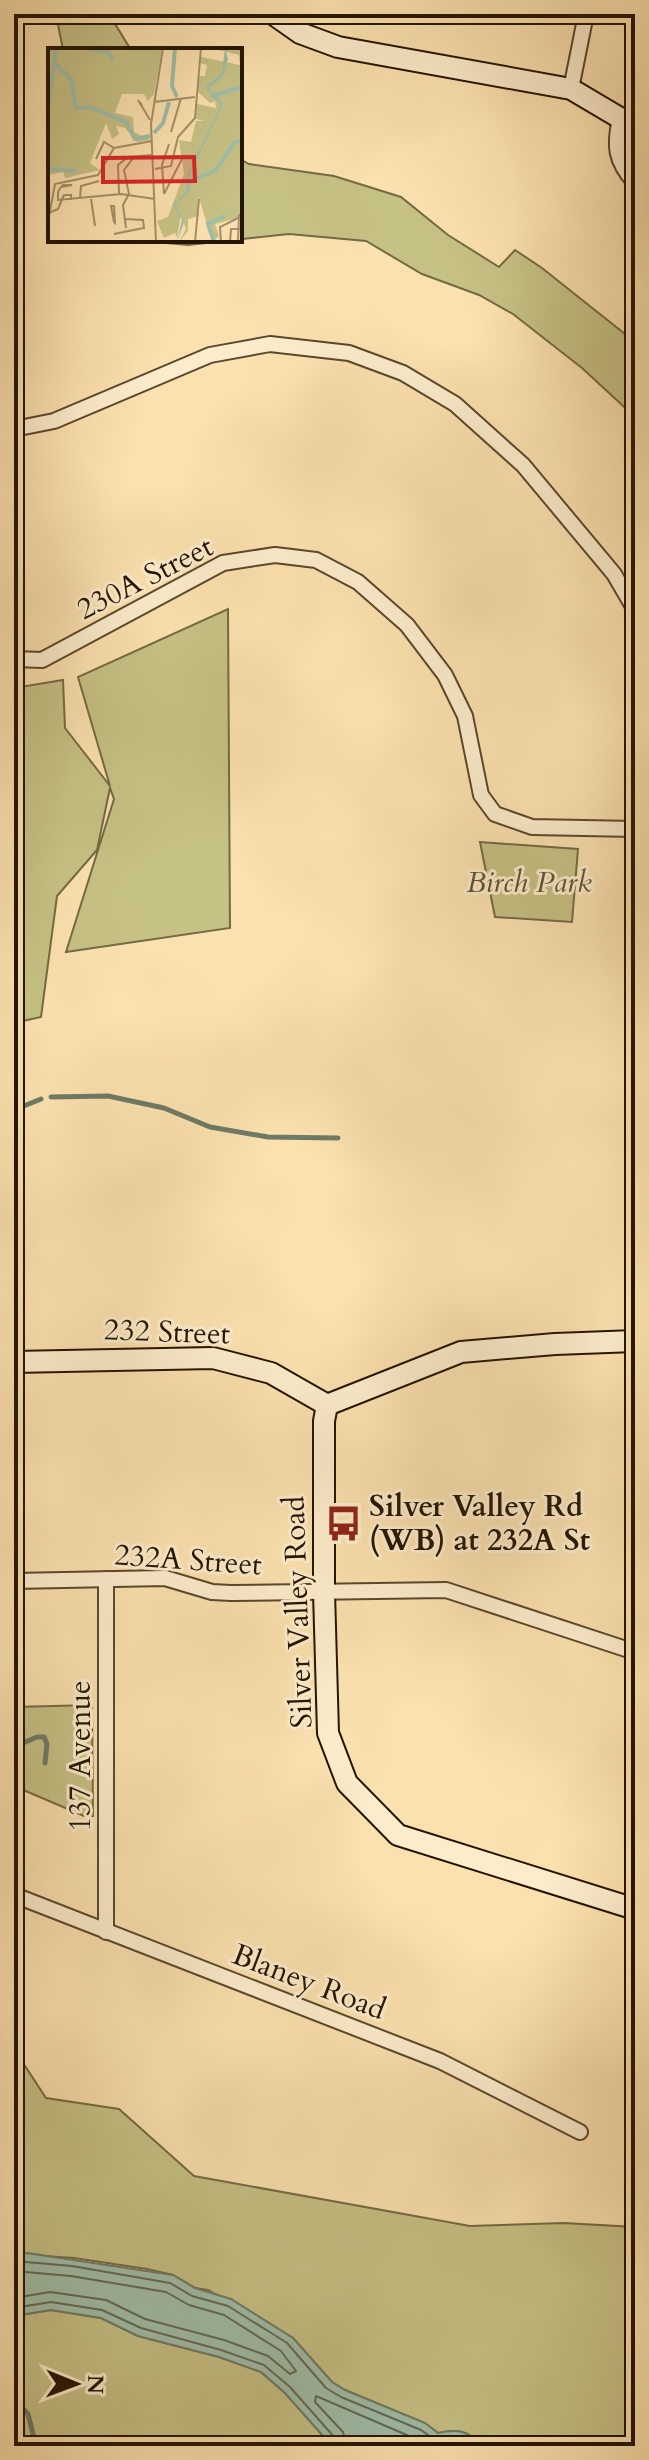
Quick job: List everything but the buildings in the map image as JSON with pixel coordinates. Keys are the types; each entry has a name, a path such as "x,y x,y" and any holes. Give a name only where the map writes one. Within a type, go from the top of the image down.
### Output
{"street":[{"path":"273,14 300,33 338,47 571,89 628,121 616,153 625,172 635,183"},
{"path":"571,89 586,14"},
{"path":"14,429 54,421 210,355 270,344 349,353 403,373 455,404 523,465 614,574 635,610"},
{"name":"230A Street","path":"14,659 42,660 223,563 275,555 316,560 358,582 407,625 445,675 465,716 481,795 495,814 532,827 635,829"},
{"path":"327,1405 461,1352 635,1341"},
{"name":"232 Street","path":"14,1362 213,1358 271,1373 327,1405"},
{"name":"Silver Valley Road","path":"327,1405 324,1421 324,1592 328,1733 347,1783 398,1835 635,1909"},
{"name":"232A Street","path":"14,1581 173,1578 219,1592 446,1590 635,1652"},
{"name":"137 Avenue","path":"106,1579 106,1932"},
{"name":"Blaney Road","path":"14,1895 440,2061 580,2132"}],"green space":[{"path":"56,14 109,14 130,48 63,48"},
{"path":"242,160 249,164 334,176 401,197 448,235 499,267 515,250 635,342 635,417 582,368 513,314 479,295 422,274 366,241 289,234 242,239"},
{"path":"154,242 216,242 188,245"},
{"path":"228,609 230,928 66,952 114,799 110,788 97,850 57,896 41,1017 14,1023 14,688 63,680 65,728 110,786 78,677"},
{"name":"Birch Park","path":"480,842 578,849 572,922 495,917"},
{"path":"92,1705 93,1816 84,1816 14,1786 14,1707"},
{"path":"14,2049 46,2098 119,2109 194,2176 470,2226 564,2223 635,2227 635,2446 481,2446 462,2432 438,2433 425,2423 345,2390 332,2382 293,2338 208,2290 195,2288 173,2275 74,2258 14,2254"},
{"path":"51,2310 101,2318 138,2336 219,2357 261,2372 285,2393 332,2446 14,2446 14,2316"}],"water":[{"path":"27,2253 173,2275 195,2288 231,2299 293,2338 332,2382 345,2390 425,2423 438,2433 457,2431 467,2434 481,2446 332,2446 285,2393 261,2372 219,2357 138,2336 101,2318 51,2310 14,2316 14,2254"}],"waterway":[{"path":"51,1097 108,1096 164,1108 210,1127 268,1137 338,1138"},
{"path":"14,1110 41,1099"},
{"path":"14,1747 44,1737 47,1744 45,1763"},
{"path":"14,2399 28,2414 36,2446"}],"place":[{"name":"Silver Valley Rd (WB) at 232A St","path":"343,1523"}]}
